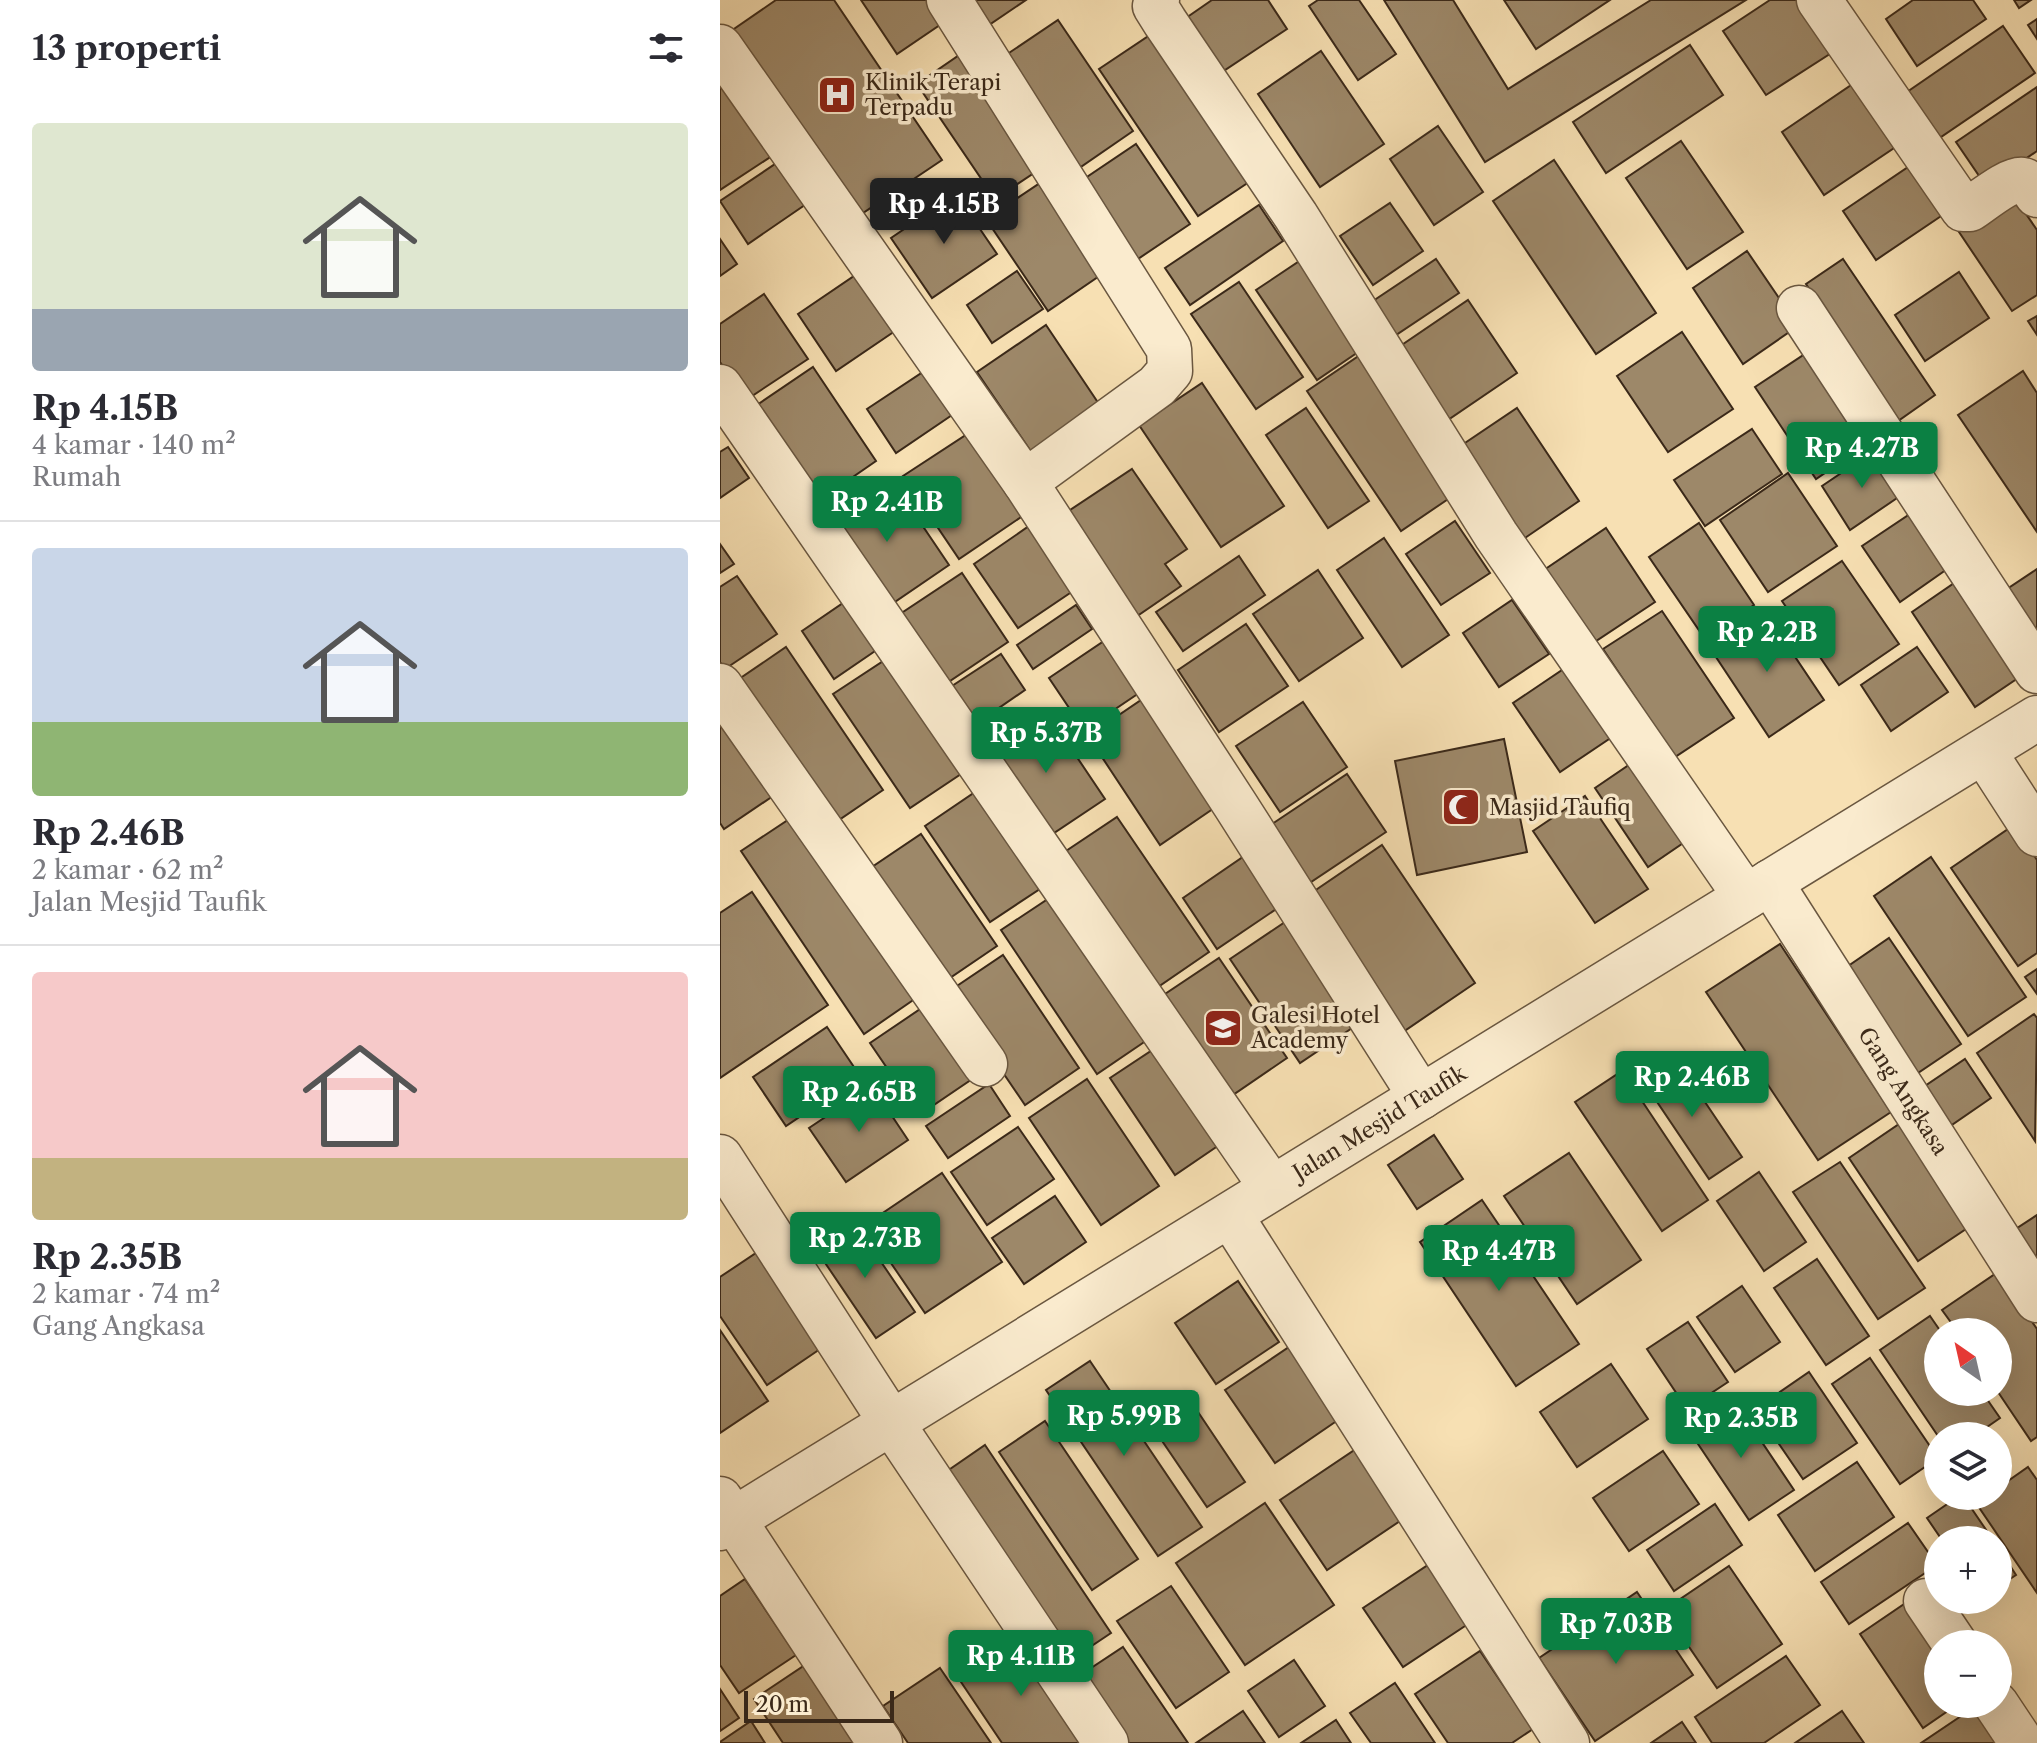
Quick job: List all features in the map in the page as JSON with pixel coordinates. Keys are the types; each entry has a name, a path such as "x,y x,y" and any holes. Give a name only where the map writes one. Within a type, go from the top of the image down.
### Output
{"street":[{"path":"949,0 1169,349 1170,371 1157,386 1025,482"},
{"name":"Gang Angkasa","path":"1157,0 1155,6 1165,22 1296,216 1496,535 1758,889 2037,1300"},
{"path":"1819,0 1963,209 1970,209 2013,181 2029,183 2037,195"},
{"path":"720,47 1025,482 1421,1097"},
{"path":"1799,308 2037,671"},
{"path":"720,387 1272,1188"},
{"path":"720,686 985,1064"},
{"name":"Jalan Mesjid Taufik","path":"724,1516 891,1422 2037,718"},
{"path":"1984,752 2037,834"},
{"path":"720,1157 891,1422 1106,1743"},
{"path":"1230,1215 1567,1743"},
{"path":"724,1516 880,1743"},
{"path":"2005,1718 2022,1743"}],"building":[{"name":"Klinik Terapi Terpadu","path":"776,0 834,0 942,160 857,217 731,31"},
{"path":"861,0 946,0 956,14 897,54"},
{"path":"963,0 1026,0 983,29"},
{"path":"1212,0 1268,0 1287,29 1222,72 1186,18"},
{"path":"1318,0 1359,0 1396,54 1358,80 1309,6"},
{"path":"1384,0 1453,0 1508,89 1651,0 1746,0 1485,162"},
{"path":"1504,0 1610,0 1536,49"},
{"path":"1770,0 1803,0 1836,50 1766,95 1723,31"},
{"path":"1913,0 1973,0 1986,19 1917,66 1886,19"},
{"path":"2014,0 2031,0 2019,8"},
{"path":"2037,19 2037,39 2028,25"},
{"path":"1058,20 1133,131 1072,173 997,61"},
{"path":"2003,26 2035,73 1938,139 1907,92"},
{"path":"1153,33 1252,180 1198,216 1099,69"},
{"path":"1690,45 1723,95 1606,173 1573,122"},
{"path":"971,47 1049,163 995,199 917,84"},
{"path":"1321,51 1384,144 1320,187 1258,94"},
{"path":"1866,75 1909,138 1824,195 1782,132"},
{"path":"720,83 778,152 720,190"},
{"path":"2037,87 2037,151 1986,186 1956,142"},
{"path":"1438,126 1483,192 1434,225 1390,159"},
{"path":"1681,141 1743,232 1687,269 1626,178"},
{"path":"1136,144 1190,224 1129,265 1075,185"},
{"path":"787,156 815,198 748,244 720,201"},
{"path":"1920,159 1953,208 1876,260 1843,211"},
{"path":"1554,160 1656,313 1596,354 1493,201"},
{"path":"1049,177 1111,268 1048,311 986,219"},
{"path":"2009,189 2037,230 2037,295 2012,311 1955,226"},
{"path":"956,194 997,254 932,298 891,238"},
{"path":"1390,203 1423,251 1373,285 1340,236"},
{"path":"1259,205 1283,241 1190,305 1165,268"},
{"path":"720,239 737,264 720,276"},
{"path":"1747,251 1798,326 1743,364 1693,288"},
{"path":"1304,258 1364,348 1317,380 1256,290"},
{"path":"1436,259 1459,293 1396,335 1373,301"},
{"path":"1843,259 1935,395 1898,421 1806,284"},
{"path":"1017,271 1043,309 992,343 967,305"},
{"path":"1959,272 1989,318 1925,361 1895,315"},
{"path":"857,274 895,331 836,371 798,314"},
{"path":"1239,282 1303,377 1256,409 1191,314"},
{"path":"764,294 808,359 746,400 720,362 720,324"},
{"path":"1468,300 1517,373 1439,426 1390,353"},
{"path":"2037,316 2037,335 2028,321"},
{"path":"1046,325 1107,416 1038,462 977,372"},
{"path":"1682,332 1733,409 1668,452 1617,376"},
{"path":"1811,350 1872,441 1816,479 1755,387"},
{"path":"1366,351 1460,491 1401,531 1307,391"},
{"path":"813,367 876,461 818,501 754,407"},
{"path":"926,370 955,413 896,453 867,409"},
{"path":"2023,371 2037,393 2037,532 1958,415"},
{"path":"1202,383 1284,506 1221,547 1139,425"},
{"path":"1306,408 1369,501 1328,528 1266,435"},
{"path":"1517,408 1579,501 1522,540 1459,447"},
{"path":"1752,429 1782,474 1705,526 1674,480"},
{"path":"972,431 1027,513 959,559 903,476"},
{"path":"728,447 749,478 720,498 720,452"},
{"path":"1874,451 1903,494 1850,530 1822,486"},
{"path":"1132,469 1187,549 1165,564 1181,586 1127,623 1067,512"},
{"path":"1788,473 1837,546 1768,592 1720,520"},
{"path":"891,479 949,565 883,610 825,524"},
{"path":"1913,512 1950,567 1900,602 1862,546"},
{"path":"1455,521 1490,573 1441,605 1406,554"},
{"path":"1699,523 1754,605 1705,639 1649,557"},
{"path":"1029,526 1073,591 1018,628 974,564"},
{"path":"1606,528 1655,602 1590,645 1541,572"},
{"path":"1384,538 1449,635 1402,667 1337,570"},
{"path":"720,544 734,564 720,573"},
{"path":"1239,556 1265,595 1183,651 1156,612"},
{"path":"1842,561 1899,644 1839,685 1782,601"},
{"path":"2037,569 2037,652 1998,595"},
{"path":"1318,570 1363,638 1299,681 1253,614"},
{"path":"962,573 1008,642 938,689 891,620"},
{"path":"737,576 777,634 725,669 720,662 720,587"},
{"path":"1963,577 2027,672 1975,707 1912,612"},
{"path":"1512,600 1549,654 1499,687 1463,633"},
{"path":"846,601 878,649 834,679 802,631"},
{"path":"1076,605 1092,629 1033,669 1017,645"},
{"path":"1662,611 1734,718 1675,757 1603,649"},
{"path":"1765,612 1824,700 1769,737 1710,648"},
{"path":"1246,624 1288,686 1219,732 1178,670"},
{"path":"1107,639 1142,691 1084,730 1049,678"},
{"path":"786,647 883,790 836,822 739,679"},
{"path":"1917,647 1948,692 1891,731 1861,685"},
{"path":"1001,654 1025,690 977,723 952,686"},
{"path":"891,656 967,770 910,808 833,694"},
{"path":"1574,662 1621,731 1560,772 1513,703"},
{"path":"1147,696 1220,804 1160,845 1088,736"},
{"path":"1303,702 1347,767 1280,812 1236,746"},
{"path":"720,711 776,794 724,829 720,823"},
{"path":"1046,711 1105,799 1045,839 986,751"},
{"name":"Masjid Taufiq","path":"1504,739 1527,852 1417,875 1395,761"},
{"path":"1639,758 1692,837 1648,867 1595,788"},
{"path":"1347,774 1386,832 1305,886 1266,828"},
{"path":"984,786 1049,883 990,922 925,826"},
{"path":"1585,796 1648,889 1595,923 1533,831"},
{"path":"797,814 919,996 864,1034 741,851"},
{"path":"1117,817 1209,952 1155,989 1063,853"},
{"path":"2014,825 2037,860 2037,953 2018,966 1951,868"},
{"path":"921,834 997,946 941,984 866,871"},
{"path":"1382,845 1475,983 1400,1034 1307,896"},
{"path":"1256,848 1291,899 1217,949 1183,898"},
{"path":"1931,857 2026,997 1968,1036 1874,896"},
{"path":"752,892 828,1005 720,1078 720,913"},
{"path":"1057,893 1153,1036 1097,1074 1001,930"},
{"path":"1294,916 1364,1020 1300,1063 1230,959"},
{"path":"1889,938 1961,1044 1909,1079 1838,973"},
{"path":"1780,944 1891,1112 1818,1160 1706,992"},
{"path":"1003,955 1079,1068 1025,1105 948,992"},
{"name":"Galesi Hotel Academy","path":"1219,958 1287,1058 1227,1099 1159,998"},
{"path":"2037,969 2037,994 2025,977"},
{"path":"932,1001 981,1073 919,1115 870,1043"},
{"path":"2034,1014 2037,1018 2035,1141 1977,1053"},
{"path":"827,1027 860,1076 786,1126 753,1077"},
{"path":"1160,1045 1225,1141 1175,1175 1110,1078"},
{"path":"1676,1059 1742,1157 1709,1179 1643,1081"},
{"path":"1965,1059 1991,1098 1943,1131 1916,1092"},
{"path":"1622,1071 1708,1200 1662,1231 1575,1102"},
{"path":"1087,1079 1159,1186 1101,1225 1029,1118"},
{"path":"989,1084 1010,1116 948,1158 926,1126"},
{"path":"872,1086 908,1140 846,1182 809,1128"},
{"path":"1905,1120 1975,1223 1918,1261 1849,1158"},
{"path":"1018,1127 1054,1179 987,1225 951,1172"},
{"path":"1434,1135 1463,1179 1417,1209 1388,1165"},
{"path":"1569,1153 1641,1260 1577,1304 1504,1196"},
{"path":"1840,1162 1925,1288 1878,1319 1793,1192"},
{"path":"1759,1172 1806,1242 1764,1271 1717,1201"},
{"path":"942,1173 1002,1262 925,1313 865,1225"},
{"path":"1055,1196 1086,1242 1024,1284 992,1238"},
{"path":"1482,1200 1579,1344 1516,1386 1420,1242"},
{"path":"2037,1215 2037,1277 2008,1234"},
{"path":"854,1222 915,1312 876,1338 815,1248"},
{"path":"759,1251 823,1347 767,1385 720,1316 720,1277"},
{"path":"1817,1259 1869,1336 1826,1365 1774,1288"},
{"path":"1998,1272 2037,1329 2037,1437 2031,1441 2007,1406 2012,1406 2012,1318 1948,1318 1942,1310"},
{"path":"1238,1281 1279,1342 1216,1384 1175,1323"},
{"path":"1742,1286 1780,1342 1735,1372 1697,1317"},
{"path":"1924,1320 1924,1406 1992,1406 2000,1418 1994,1422 1929,1422 1880,1350"},
{"path":"1688,1322 1728,1382 1687,1409 1647,1349"},
{"path":"720,1330 768,1401 720,1433"},
{"path":"1289,1347 1338,1420 1275,1463 1225,1390"},
{"path":"1870,1358 1924,1437 1924,1468 1900,1484 1832,1384"},
{"path":"1090,1361 1202,1527 1158,1556 1046,1390"},
{"path":"1611,1364 1648,1419 1577,1467 1540,1412"},
{"path":"1809,1372 1857,1443 1803,1479 1755,1409"},
{"path":"1733,1399 1794,1490 1749,1520 1688,1429"},
{"path":"1192,1403 1245,1482 1207,1507 1154,1429"},
{"path":"1045,1421 1138,1559 1092,1590 999,1452"},
{"path":"985,1445 1111,1633 1066,1663 940,1476"},
{"path":"1356,1449 1403,1519 1327,1570 1280,1500"},
{"path":"1663,1451 1699,1504 1629,1551 1593,1498"},
{"path":"1857,1462 1894,1517 1815,1571 1778,1515"},
{"path":"2028,1467 2037,1480 2037,1593 2012,1556 2012,1526 1992,1526 1981,1510 2012,1510 2012,1478"},
{"path":"1265,1503 1334,1605 1245,1665 1176,1563"},
{"path":"1715,1504 1742,1545 1674,1591 1647,1550"},
{"path":"1939,1510 1973,1510 1983,1526 1932,1526 1927,1518"},
{"path":"1908,1523 1924,1546 1924,1574 1849,1624 1821,1582"},
{"path":"1428,1565 1468,1624 1403,1667 1363,1608"},
{"path":"1729,1566 1782,1644 1717,1688 1664,1610"},
{"path":"745,1579 796,1655 739,1693 720,1665 720,1596"},
{"path":"1171,1586 1229,1672 1176,1708 1117,1621"},
{"path":"1637,1592 1693,1675 1595,1741 1539,1658"},
{"path":"1913,1598 1930,1630 1924,1630 1924,1718 1938,1718 1923,1728 1860,1634"},
{"path":"1019,1634 1093,1743 1002,1743 957,1676"},
{"path":"1123,1647 1188,1743 1120,1743 1076,1678"},
{"path":"1480,1651 1533,1729 1512,1743 1448,1743 1415,1694"},
{"path":"1786,1656 1820,1705 1764,1743 1712,1743 1695,1717"},
{"path":"1294,1660 1325,1706 1279,1737 1248,1691"},
{"path":"808,1663 862,1743 783,1743 754,1699"},
{"path":"940,1668 991,1743 908,1743 883,1706"},
{"path":"1395,1683 1435,1743 1371,1743 1350,1713"},
{"path":"720,1689 739,1718 720,1731"},
{"path":"1243,1711 1265,1743 1196,1743"},
{"path":"1842,1711 1864,1743 1795,1743"},
{"path":"1958,1718 1993,1718 2017,1743 1921,1743"},
{"path":"1336,1720 1351,1743 1301,1743"},
{"path":"751,1721 765,1743 720,1743 720,1742"},
{"path":"1682,1722 1696,1743 1651,1743"}],"place":[{"name":"Klinik Terapi Terpadu","path":"837,95"},
{"name":"Masjid Taufiq","path":"1461,807"},
{"name":"Galesi Hotel Academy","path":"1223,1028"}]}
